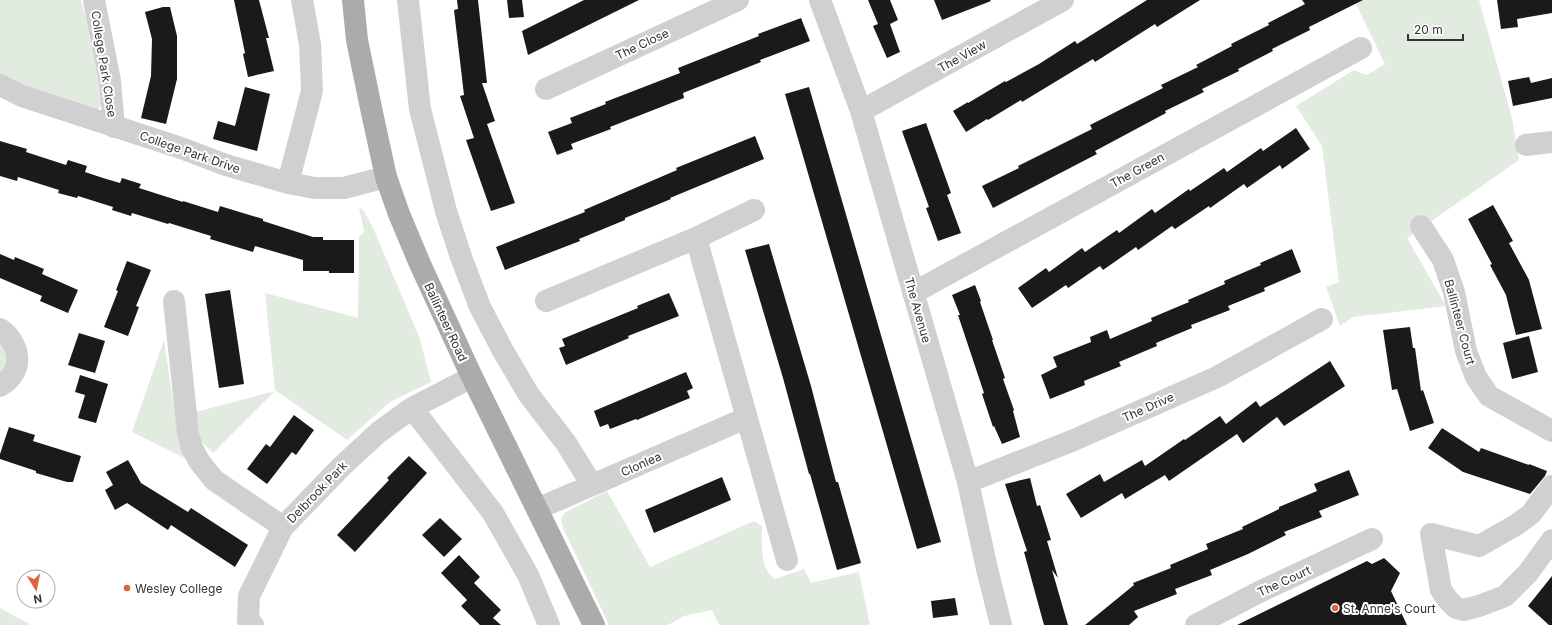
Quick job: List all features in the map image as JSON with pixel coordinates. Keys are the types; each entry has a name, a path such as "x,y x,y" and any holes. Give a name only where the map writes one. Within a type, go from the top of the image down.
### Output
{"main road":[{"name":"Ballinteer Road","path":"353,0 357,40 386,176 399,214 420,264 472,377 594,625"}],"street":[{"name":"College Park Close","path":"94,0 110,81 114,127"},
{"path":"288,182 312,91 310,44 302,0"},
{"path":"408,0 420,109 446,211 461,257 480,307 502,349 529,394 566,443 592,485"},
{"name":"The Close","path":"546,88 738,0"},
{"name":"The Avenue","path":"820,0 861,112 968,482 987,569 1002,625"},
{"name":"The View","path":"861,112 1063,0"},
{"name":"The Green","path":"913,293 1361,48"},
{"name":"College Park Drive","path":"0,85 22,96 181,148 226,165 288,182 315,188 344,188 386,176"},
{"path":"1526,144 1552,142"},
{"path":"546,301 696,238 754,210"},
{"name":"Ballinteer Court","path":"1421,226 1443,260 1454,292 1466,351 1476,377 1489,396 1552,431"},
{"path":"696,238 787,560"},
{"name":"Delbrook Park","path":"174,301 188,433 192,448 214,480 283,527 342,466 379,432 412,408 472,377"},
{"name":"The Drive","path":"968,482 1074,440 1217,377 1322,319"},
{"path":"0,329 9,335 15,345 18,360 10,379 0,386"},
{"path":"412,408 493,514 528,575 549,625"},
{"name":"Clonlea","path":"537,509 746,418"},
{"path":"1552,486 1531,514 1516,525 1479,546 1431,534 1441,590 1456,608 1463,610 1506,596 1528,573 1552,540"},
{"path":"253,625 248,620 249,596 283,527"},
{"name":"The Court","path":"1196,625 1259,592 1372,539"}],"shaded area":[{"path":"0,0 81,0 93,42 103,98 99,109 89,113 9,80 0,74"},
{"path":"1354,0 1479,0 1512,118 1519,160 1407,238 1446,306 1353,317 1340,326 1326,287 1339,282 1322,146 1296,106 1354,70 1367,75 1385,64"},
{"path":"359,207 364,211 374,230 420,339 431,382 390,402 347,440 275,390 265,293 358,318 359,237 364,232"},
{"path":"0,337 11,350 0,380"},
{"path":"164,340 177,428 185,458 132,432"},
{"path":"275,391 213,453 201,441 196,412"},
{"path":"607,491 650,567 754,521 762,526 762,555 766,569 775,579 804,569 811,583 859,572 870,625 719,625 712,610 684,616 668,625 609,625 563,528 561,518 566,512"},
{"path":"0,608 31,625 0,625"}],"building":[{"path":"234,0 259,0 269,38 266,38 274,71 248,77 243,54 245,53"},
{"path":"457,0 478,0 487,83 482,83 495,121 487,124 515,203 491,211 466,140 474,138 460,96 464,95 454,10 458,9"},
{"path":"507,0 522,0 524,17 509,18"},
{"path":"584,0 639,0 528,55 522,31"},
{"path":"868,0 890,0 898,20 890,24 900,52 887,58 873,26 878,24"},
{"path":"934,0 990,0 991,1 942,20"},
{"path":"1147,0 1200,0 1157,27 1155,24 1095,62 1093,59 1022,102 1021,100 966,132 953,111 1005,81 1006,82 1039,64 1075,41 1077,44"},
{"path":"1302,0 1363,0 1309,27 1310,30 1272,49 1273,51 1238,69 1239,71 1202,89 1204,92 1165,111 1166,113 1095,151 1097,154 993,208 982,186 1092,129 1090,125 1163,88 1161,85 1198,67 1196,65 1232,46 1231,44 1269,25 1268,23 1305,4"},
{"path":"1497,0 1552,0 1552,13 1517,19 1518,27 1501,29"},
{"path":"163,7 170,7 177,36 177,79 166,124 141,118 151,76 152,39 145,12"},
{"path":"801,18 810,41 760,60 761,62 683,93 684,98 571,144 573,149 557,155 548,132 572,123 570,118 606,104 605,102 680,73 678,68 759,36 758,34"},
{"path":"1529,77 1531,83 1552,78 1552,98 1513,106 1508,81"},
{"path":"245,87 270,94 257,151 213,139 218,121 235,126"},
{"path":"809,87 941,542 917,549 785,94"},
{"path":"926,123 951,193 947,195 961,233 938,241 926,208 929,207 902,131"},
{"path":"1296,128 1310,149 1282,169 1280,165 1247,188 1244,184 1210,208 1209,206 1175,229 1172,226 1138,250 1136,247 1103,270 1100,266 1068,288 1066,285 1032,308 1018,288 1046,268 1049,272 1082,248 1085,252 1117,230 1119,233 1152,209 1155,213 1189,189 1190,191 1224,168 1227,172 1261,148 1263,151"},
{"path":"755,136 764,159 625,218 625,220 579,239 580,241 505,270 496,247 585,212 584,210 677,170 676,168"},
{"path":"0,141 27,149 26,152 66,165 68,160 87,166 85,172 103,178 120,183 122,178 141,184 139,188 218,212 220,206 263,219 263,221 313,237 323,237 323,240 354,240 354,273 303,271 303,260 255,246 253,252 210,239 211,236 169,223 168,224 132,213 131,216 112,210 113,207 78,196 77,198 58,193 59,190 18,177 17,181 0,176"},
{"path":"1493,205 1513,241 1509,243 1529,280 1542,329 1516,335 1506,295 1490,265 1492,264 1468,219"},
{"path":"769,244 811,386 836,482 838,482 861,563 837,570 745,250"},
{"path":"1292,249 1301,272 1264,288 1265,291 1228,306 1230,310 1191,325 1192,328 1156,343 1157,346 1119,362 1121,366 1084,381 1085,385 1050,399 1041,375 1057,367 1053,357 1091,342 1090,337 1107,330 1110,339 1152,321 1151,318 1189,302 1188,300 1225,284 1224,281 1261,265 1260,263"},
{"path":"0,254 14,260 15,257 44,269 42,274 78,290 68,313 40,301 42,296 0,278"},
{"path":"127,261 151,270 136,306 139,307 128,336 104,327 118,291 116,290"},
{"path":"975,285 1005,378 1003,379 1014,410 1020,437 1002,444 994,426 993,427 982,394 984,393 958,315 960,315 952,295"},
{"path":"230,290 244,384 219,388 205,294"},
{"path":"669,293 679,316 628,336 629,338 566,365 559,348 565,346 562,339 638,308 637,306"},
{"path":"1410,327 1413,348 1415,348 1421,391 1423,390 1434,423 1410,431 1397,389 1392,390 1383,330"},
{"path":"79,333 105,341 95,373 68,365"},
{"path":"1529,336 1538,372 1512,379 1503,343"},
{"path":"1330,361 1345,386 1284,426 1277,417 1243,443 1237,434 1169,481 1165,475 1125,499 1122,493 1081,518 1066,494 1100,474 1104,482 1142,460 1145,466 1220,416 1226,424 1256,401 1260,407"},
{"path":"686,372 693,388 687,391 690,398 637,420 636,419 610,429 608,424 600,427 594,411"},
{"path":"80,375 108,384 96,423 78,418 85,395 75,392"},
{"path":"294,415 314,430 296,455 292,452 267,484 247,469 266,444 270,447"},
{"path":"9,427 35,435 33,441 81,456 73,482 67,482 36,473 36,471 0,459 0,454"},
{"path":"1442,428 1479,452 1481,448 1529,464 1547,471 1545,476 1530,494 1463,472 1428,448"},
{"path":"409,456 427,473 355,552 337,535 389,480 387,478"},
{"path":"128,460 141,483 188,512 191,508 248,545 235,567 171,525 168,530 127,503 115,510 105,490 113,485 106,472"},
{"path":"1349,470 1359,495 1319,511 1322,517 1284,532 1286,535 1248,554 1210,570 1212,575 1175,589 1177,594 1134,611 1138,617 1129,625 1085,625 1134,585 1133,583 1171,568 1170,565 1208,549 1206,544 1243,529 1242,527 1279,509 1279,507 1317,491 1314,484"},
{"path":"722,477 731,500 654,533 645,510"},
{"path":"1030,478 1037,506 1040,505 1051,540 1047,541 1058,578 1052,570 1068,625 1044,625 1024,552 1027,551 1005,484"},
{"path":"440,518 462,539 444,557 422,535"},
{"path":"459,555 480,577 474,583 501,610 493,618 501,625 480,625 461,606 467,600 441,573"},
{"name":"St. Anne's Court","path":"1384,558 1400,573 1391,591 1407,625 1237,625 1367,561 1372,564"},
{"path":"1552,576 1552,625 1549,625 1528,606"},
{"path":"955,598 958,615 933,618 931,601"}],"place":[{"name":"Wesley College","path":"127,588"},
{"name":"St. Anne's Court","path":"1335,608"}]}
